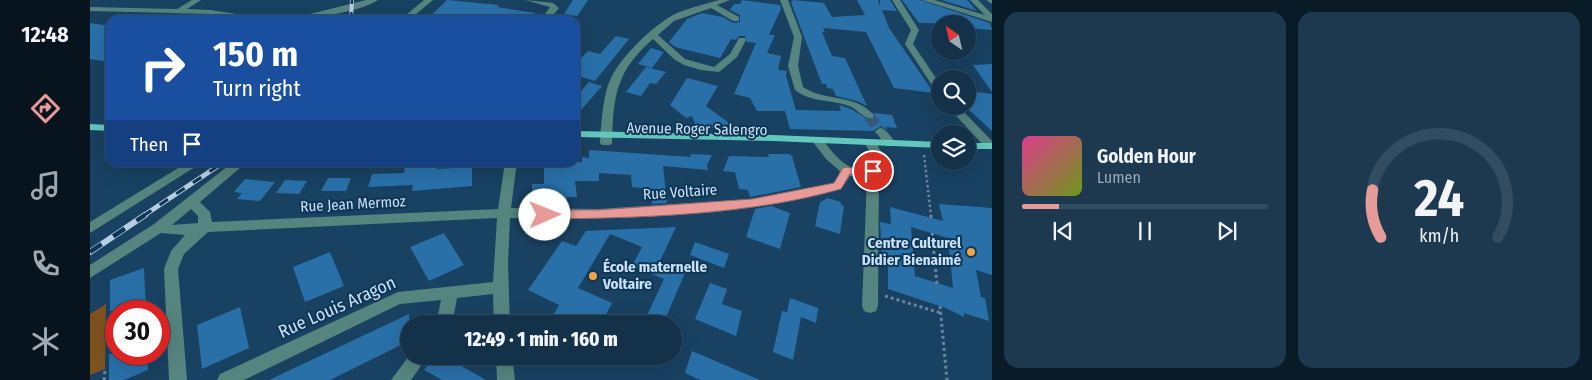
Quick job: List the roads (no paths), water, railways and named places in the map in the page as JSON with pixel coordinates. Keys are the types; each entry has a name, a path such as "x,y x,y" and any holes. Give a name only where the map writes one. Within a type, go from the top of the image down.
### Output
{"main road":[{"path":"90,128 105,128"},
{"name":"Avenue Roger Salengro","path":"580,135 606,139 777,146 819,142 931,145"},
{"name":"Avenue Roger Salengro","path":"580,142 606,139"},
{"path":"976,146 991,146"}],"street":[{"path":"179,10 197,0"},
{"path":"320,15 374,0"},
{"path":"410,15 429,0"},
{"path":"529,0 553,5 555,8 550,15"},
{"path":"606,139 615,79 634,51 651,34 670,20 726,0"},
{"path":"784,0 798,37 792,66 798,88 816,98 851,102 863,108 868,116"},
{"path":"896,0 915,30 909,44 931,77"},
{"path":"926,0 992,19"},
{"path":"974,0 992,19"},
{"path":"711,5 736,19"},
{"path":"90,9 179,10 231,15"},
{"path":"651,34 662,39 672,52 690,65 716,70 734,56 742,40"},
{"path":"961,115 991,146"},
{"path":"880,131 890,144"},
{"path":"819,142 830,159 846,170 865,174 873,171 878,166 871,143"},
{"path":"90,228 189,167"},
{"path":"90,272 160,228 236,167"},
{"path":"502,315 500,287 508,167"},
{"name":"Rue Voltaire","path":"504,213 598,214 752,204 837,186 843,180 846,170"},
{"path":"870,306 873,171"},
{"path":"178,380 171,269 173,256 178,249 204,228 205,215 193,203"},
{"name":"Rue Jean Mermoz","path":"160,228 179,231 204,228 504,213"},
{"name":"Rue Louis Aragon","path":"226,380 398,298 500,287"},
{"path":"446,315 450,293"},
{"path":"400,380 412,365"},
{"path":"505,365 506,380"}],"tunnel":[{"path":"869,116 880,131"}],"railway":[{"path":"351,15 352,0"},
{"path":"143,216 216,167"},
{"path":"90,252 145,215"}],"place":[{"name":"Centre Culturel Didier Bienaimé","path":"971,252"},
{"name":"École maternelle Voltaire","path":"593,276"}]}
